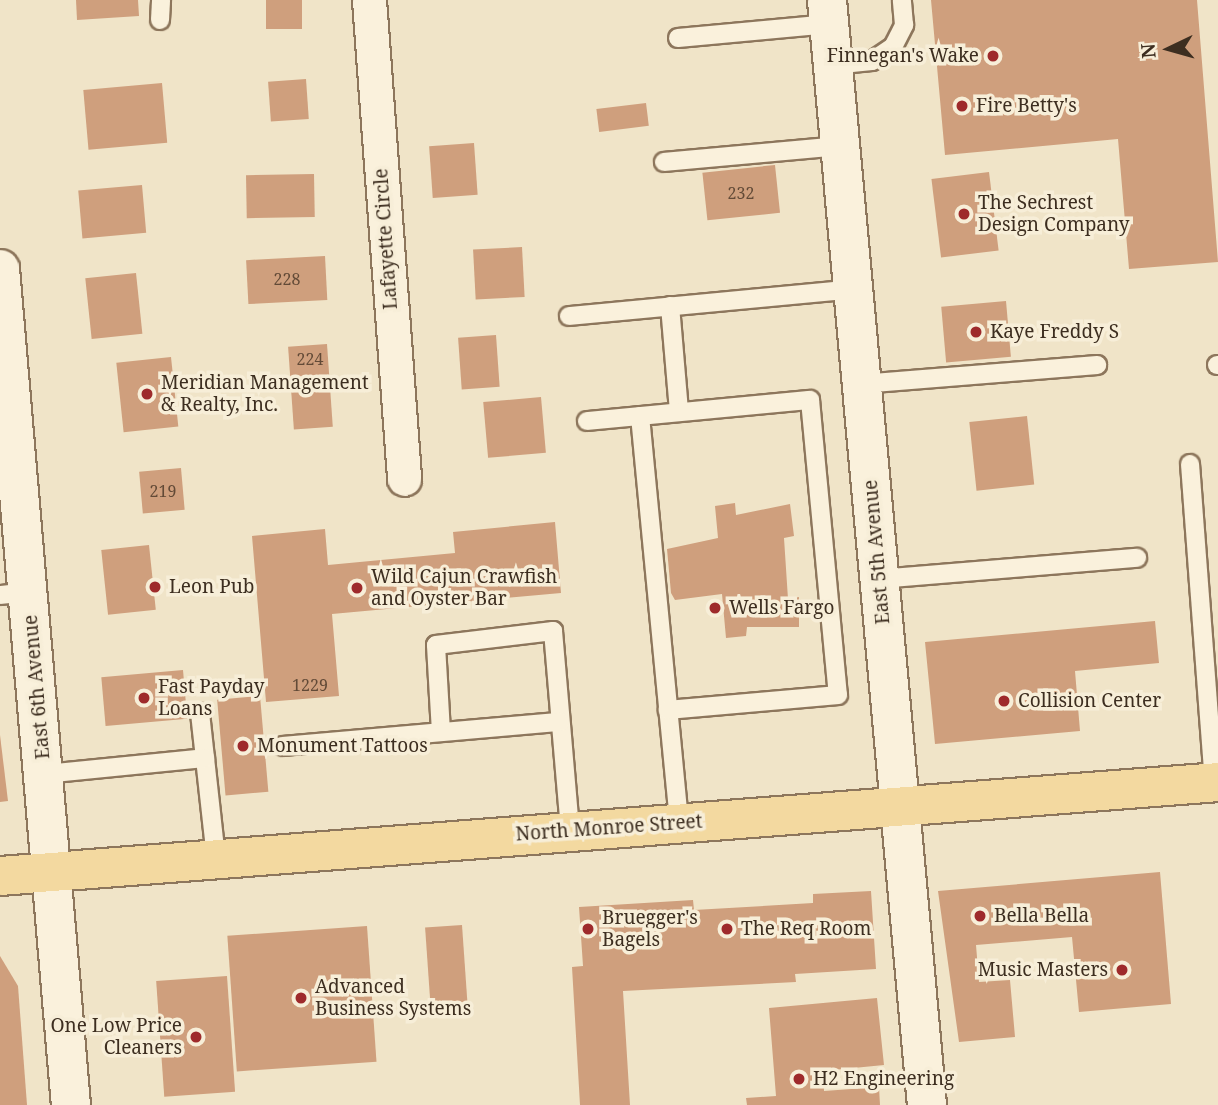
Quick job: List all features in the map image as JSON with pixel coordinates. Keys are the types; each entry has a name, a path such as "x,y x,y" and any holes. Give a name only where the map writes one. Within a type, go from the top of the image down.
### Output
{"main road":[{"name":"North Monroe Street","path":"0,876 54,869 1216,782"}],"street":[{"name":"Lafayette Circle","path":"369,0 404,479"},
{"name":"East 5th Avenue","path":"828,12 927,1105"},
{"name":"East 6th Avenue","path":"0,269 15,593 45,774 71,1105"}],"lane":[{"path":"160,20 161,0"},
{"path":"832,65 872,61 893,47 904,25 902,0"},
{"path":"678,38 828,12"},
{"path":"664,162 839,146"},
{"path":"569,316 852,289"},
{"path":"670,306 679,412"},
{"path":"861,384 1097,365"},
{"path":"587,421 810,401 838,695 668,710"},
{"path":"640,416 679,823"},
{"path":"1191,464 1212,682 1216,782"},
{"path":"879,579 1137,558"},
{"path":"441,732 436,646 553,631 570,831"},
{"path":"200,713 216,857"},
{"path":"283,746 560,722"},
{"path":"45,774 205,758"}],"building":[{"path":"76,0 138,0 139,16 77,20"},
{"path":"266,0 302,0 302,29 266,29"},
{"path":"931,0 1197,0 1218,262 1129,269 1118,139 945,155"},
{"path":"306,79 309,119 271,122 268,82"},
{"path":"162,83 167,143 89,150 83,90"},
{"path":"646,103 649,126 599,132 596,109"},
{"path":"474,143 478,195 433,198 429,146"},
{"path":"775,165 780,213 707,220 702,173"},
{"name":"The Sechrest Design Company","path":"989,172 999,250 941,257 931,179"},
{"path":"314,174 315,217 247,218 246,175"},
{"path":"142,185 146,233 82,238 78,191"},
{"path":"522,247 525,297 476,299 473,250"},
{"path":"325,256 327,300 248,304 246,260"},
{"path":"136,273 142,334 92,339 85,278"},
{"name":"Kaye Freddy S","path":"1006,301 1011,357 946,362 941,307"},
{"path":"496,335 500,387 462,390 458,338"},
{"path":"327,344 333,427 294,430 288,347"},
{"name":"Meridian Management & Realty, Inc.","path":"171,357 178,427 124,432 116,363"},
{"path":"541,397 546,453 488,458 483,402"},
{"path":"1027,416 1034,485 977,491 969,422"},
{"path":"181,468 185,510 143,514 139,472"},
{"path":"735,503 736,515 790,504 794,536 784,538 788,599 799,597 799,627 747,627 746,636 726,638 722,594 675,600 671,593 667,549 718,538 715,506"},
{"path":"555,522 561,593 332,614 339,696 266,702 252,536 325,529 328,565 455,553 453,532"},
{"path":"149,545 156,610 108,615 101,550"},
{"name":"Collision Center","path":"1155,621 1159,663 1075,671 1080,731 935,744 925,642"},
{"name":"Fast Payday Loans","path":"183,670 187,719 106,726 101,677"},
{"name":"Monument Tattoos","path":"260,696 268,792 226,795 217,700"},
{"path":"0,735 8,801 0,802"},
{"path":"1160,872 1171,1004 1079,1012 1072,937 976,945 979,982 1010,980 1015,1037 959,1042 938,891"},
{"path":"871,891 876,969 795,974 796,982 623,991 630,1105 580,1105 572,967 583,966 579,907 693,900 694,910 813,903 813,894"},
{"path":"462,925 468,1004 431,1006 425,928"},
{"name":"Advanced Business Systems","path":"367,926 376,1062 237,1071 227,936"},
{"path":"0,956 18,986 27,1105 0,1105"},
{"name":"One Low Price Cleaners","path":"227,976 235,1092 164,1097 156,981"},
{"path":"877,998 884,1065 823,1071 824,1091 879,1087 880,1105 747,1105 746,1098 776,1096 769,1008"}],"place":[{"name":"Finnegan's Wake","path":"993,56"},
{"name":"Fire Betty's","path":"962,106"},
{"name":"The Sechrest Design Company","path":"964,214"},
{"name":"Kaye Freddy S","path":"976,332"},
{"name":"Meridian Management & Realty, Inc.","path":"147,394"},
{"name":"Leon Pub","path":"155,587"},
{"name":"Wild Cajun Crawfish and Oyster Bar","path":"357,588"},
{"name":"Wells Fargo","path":"715,608"},
{"name":"Fast Payday Loans","path":"144,698"},
{"name":"Collision Center","path":"1004,701"},
{"name":"Monument Tattoos","path":"243,746"},
{"name":"Bella Bella","path":"980,916"},
{"name":"Bruegger's Bagels","path":"588,929"},
{"name":"The Req Room","path":"727,929"},
{"name":"Music Masters","path":"1122,970"},
{"name":"Advanced Business Systems","path":"301,998"},
{"name":"One Low Price Cleaners","path":"196,1037"},
{"name":"H2 Engineering","path":"799,1079"}]}
